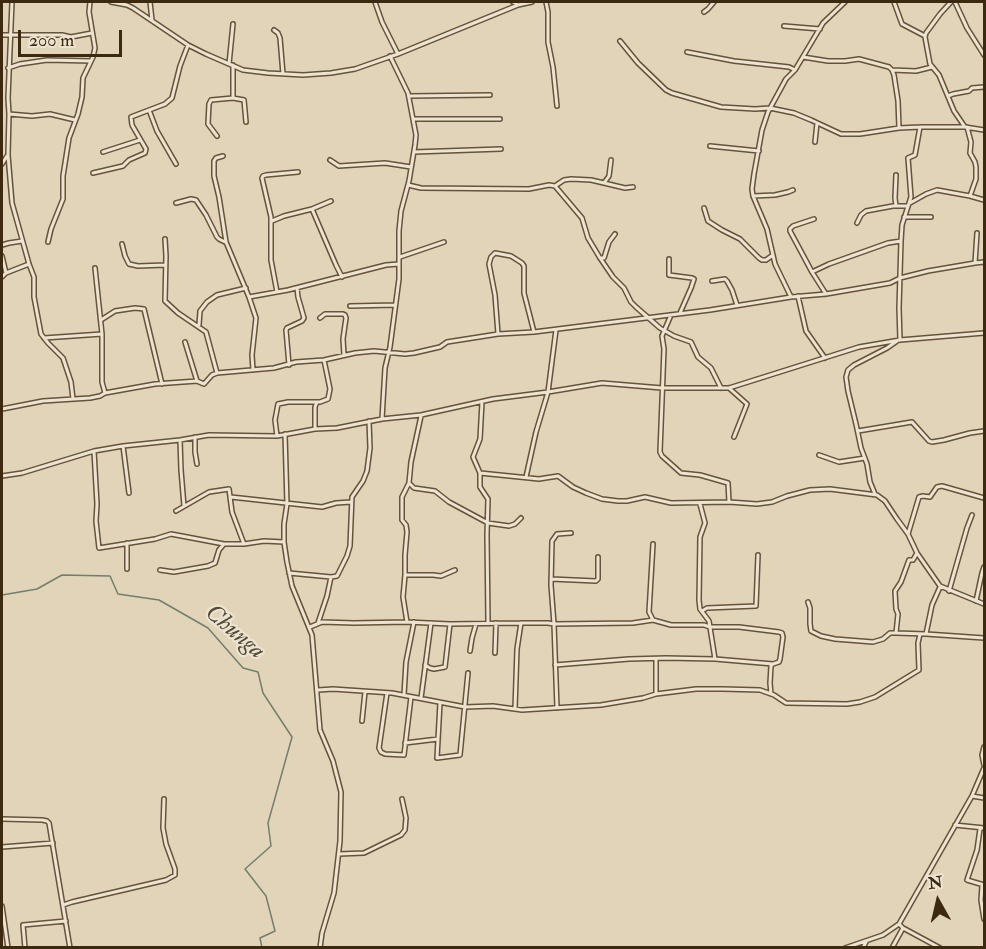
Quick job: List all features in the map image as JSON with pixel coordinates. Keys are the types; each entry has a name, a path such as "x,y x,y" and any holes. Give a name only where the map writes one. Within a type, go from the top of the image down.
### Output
{"street":[{"path":"12,2 8,98 8,155 12,204 34,277 34,297 40,334 63,357 71,382 73,399"},
{"path":"48,242 63,199 63,176 69,138 82,97 83,78 95,48 89,12 90,2"},
{"path":"111,2 127,5 188,45 231,65 250,71 303,75 355,69 518,5 532,2"},
{"path":"150,2 152,20"},
{"path":"375,2 398,54"},
{"path":"513,2 518,5"},
{"path":"546,2 548,42 557,106"},
{"path":"704,12 714,2"},
{"path":"791,297 773,255 768,229 753,196 752,189 762,130 770,108 786,80 795,70 828,18 845,2"},
{"path":"894,2 902,24 925,36"},
{"path":"970,196 976,179 975,162 969,153 971,142 966,127 954,111 940,77 930,63 925,36 940,14 953,2 984,55"},
{"path":"233,24 231,65 233,98"},
{"path":"784,26 820,29"},
{"path":"274,30 280,38 283,74"},
{"path":"2,35 71,37 93,33"},
{"path":"620,41 666,90 725,108 770,108 794,113 841,134 920,127 966,127 984,130"},
{"path":"93,173 123,166 146,151 132,125 131,117 165,104 172,98 188,45"},
{"path":"687,52 734,61 789,67 795,70"},
{"path":"382,419 383,381 399,279 401,211 408,185 416,135 409,96 390,56"},
{"path":"802,57 828,61 859,59 887,66 892,70 916,71 932,67"},
{"path":"9,68 20,63 46,60 91,61"},
{"path":"892,70 898,101 899,128"},
{"path":"948,96 969,91 972,88 984,87"},
{"path":"409,96 490,95"},
{"path":"217,136 208,124 210,101 214,99 244,100 246,122"},
{"path":"149,110 157,131 176,164"},
{"path":"9,114 32,116 50,114 76,120"},
{"path":"414,119 500,119"},
{"path":"815,142 817,123"},
{"path":"899,340 901,241 904,217 911,197 908,158 915,155 920,127"},
{"path":"103,152 140,140"},
{"path":"710,146 759,151"},
{"path":"414,152 501,150"},
{"path":"2,164 8,155"},
{"path":"223,156 216,158 213,170 226,242 255,312 256,323 252,348 254,370"},
{"path":"330,160 339,166 385,163 411,167"},
{"path":"604,183 609,176 611,160"},
{"path":"277,292 271,260 272,221 262,182 263,176 298,172"},
{"path":"896,175 896,206"},
{"path":"555,186 564,180 571,179 591,180 625,188 633,187"},
{"path":"408,185 421,188 529,189 555,186 582,218 588,238 613,277 624,288 631,302 663,330 691,342 699,358 711,369 721,388"},
{"path":"753,196 775,195 794,190"},
{"path":"857,223 866,211 909,205 937,190 984,200"},
{"path":"176,203 196,200 217,237 226,242"},
{"path":"272,221 331,201"},
{"path":"704,208 708,220 740,239 759,258 766,260 773,255"},
{"path":"312,209 342,277"},
{"path":"904,217 931,217"},
{"path":"814,219 790,229 826,294"},
{"path":"975,263 977,233"},
{"path":"600,258 604,258 609,242 615,234"},
{"path":"165,239 165,301 208,335 217,373"},
{"path":"2,245 22,241"},
{"path":"812,272 888,243 901,241"},
{"path":"400,257 444,243"},
{"path":"122,244 129,264 166,265"},
{"path":"498,334 495,295 489,264 492,255 500,253 511,256 524,266 524,293 534,332"},
{"path":"2,256 6,273"},
{"path":"669,259 669,275 694,279 680,314"},
{"path":"2,409 43,400 100,396 105,393 162,384 197,381 204,384 217,373 254,370 344,355 374,351 405,354 440,347 447,342 498,334 534,332 826,294 890,283 900,278 984,262"},
{"path":"2,277 6,273 29,264"},
{"path":"249,297 297,288 386,265 399,264"},
{"path":"95,268 102,334 102,382 105,393"},
{"path":"712,281 727,280 737,305"},
{"path":"199,326 200,311 207,302 217,295 246,288"},
{"path":"289,365 286,330 304,318 297,288"},
{"path":"798,296 806,331 825,358"},
{"path":"350,306 395,305"},
{"path":"101,320 115,311 144,309 162,384"},
{"path":"320,318 325,314 345,315 344,355"},
{"path":"671,315 662,336 664,347 659,448 662,456 681,472 728,483 729,502"},
{"path":"526,477 548,392 556,329"},
{"path":"2,476 22,473 94,451 123,446 208,435 276,436 315,429 337,428 382,419 421,416 493,399 602,383 662,388 729,388 859,347 899,340 984,333"},
{"path":"44,338 102,334"},
{"path":"899,340 854,365 848,370 846,377 873,492 885,501 940,586 984,604"},
{"path":"185,342 197,381"},
{"path":"276,436 275,420 278,404 326,401 329,396 329,380 324,360"},
{"path":"729,388 747,405 734,437"},
{"path":"315,429 317,402"},
{"path":"482,402 480,439 473,457 480,473 480,487 488,499 488,622"},
{"path":"407,622 403,597 407,532 402,520 401,504 409,483 421,416"},
{"path":"289,573 332,578 337,576 348,552 352,497 363,482 367,471 370,447 369,421"},
{"path":"858,431 912,422 931,441 984,431"},
{"path":"285,434 287,504 284,542 289,573 312,635 320,730 333,761 341,792 339,854 334,893 320,948"},
{"path":"195,437 197,464"},
{"path":"180,440 180,470 184,506"},
{"path":"123,446 129,493"},
{"path":"94,451 99,548 175,534 224,544 284,542"},
{"path":"819,455 839,462 865,458"},
{"path":"480,473 539,479 558,476 576,488 613,501 645,497 665,503 760,504 810,490 830,489 877,495"},
{"path":"409,483 414,488 435,490 449,502 488,523 509,526 521,519"},
{"path":"908,534 919,497 930,497 937,487 942,486 984,498"},
{"path":"176,511 212,491 229,489 232,512 244,544"},
{"path":"231,497 322,507 351,502"},
{"path":"700,504 705,523 700,544 699,600 702,611 709,621 715,659"},
{"path":"949,591 972,515"},
{"path":"557,708 551,579 553,538 557,534 571,533"},
{"path":"127,543 127,569"},
{"path":"160,570 174,572 213,564 224,544"},
{"path":"653,544 649,612 653,620"},
{"path":"896,633 898,614 895,591 909,560 914,560 917,553"},
{"path":"702,611 707,608 756,606 758,555"},
{"path":"551,579 596,581 598,579 598,557"},
{"path":"976,601 984,567"},
{"path":"405,575 441,576 455,570"},
{"path":"318,623 332,578"},
{"path":"926,634 932,605 940,586"},
{"path":"808,602 811,631 835,639 873,642 883,639 890,633 984,638"},
{"path":"310,627 322,622 630,624 653,620 671,624 739,627 782,633 783,637 780,660 773,664 715,659 656,659 555,665"},
{"path":"404,695 406,662 414,622"},
{"path":"421,698 431,623"},
{"path":"470,651 476,623"},
{"path":"495,653 496,623"},
{"path":"515,709 517,649 521,623"},
{"path":"425,666 435,669 444,667 450,624"},
{"path":"318,690 333,689 404,695 465,708 493,706 515,709 601,705 656,694 723,688 753,689 771,694 791,704 847,704 874,697 919,670 920,634"},
{"path":"656,659 656,694"},
{"path":"771,694 773,664"},
{"path":"440,704 437,758 460,755 468,673"},
{"path":"362,721 365,692"},
{"path":"387,693 379,748 385,754 404,755 411,696"},
{"path":"405,743 438,739"},
{"path":"845,948 883,935 899,924 972,796 984,767 982,755 984,747"},
{"path":"972,796 984,798"},
{"path":"63,905 166,880 175,874 163,828 164,799"},
{"path":"339,854 364,853 401,835 405,830 406,818 402,799"},
{"path":"2,819 47,820 49,823 70,948"},
{"path":"955,825 982,829 967,880 983,885 981,900 984,919"},
{"path":"2,847 53,843"},
{"path":"2,906 8,948"},
{"path":"25,948 23,925 66,921"},
{"path":"899,924 940,948"},
{"path":"892,948 903,928"},
{"path":"863,948 866,942"}],"waterway":[{"name":"Chunga","path":"2,595 37,589 62,575 110,576 118,594 159,600 208,628 243,668 258,672 263,693 292,737 268,823 271,846 245,869 266,896 275,931 260,938 262,948"}]}
